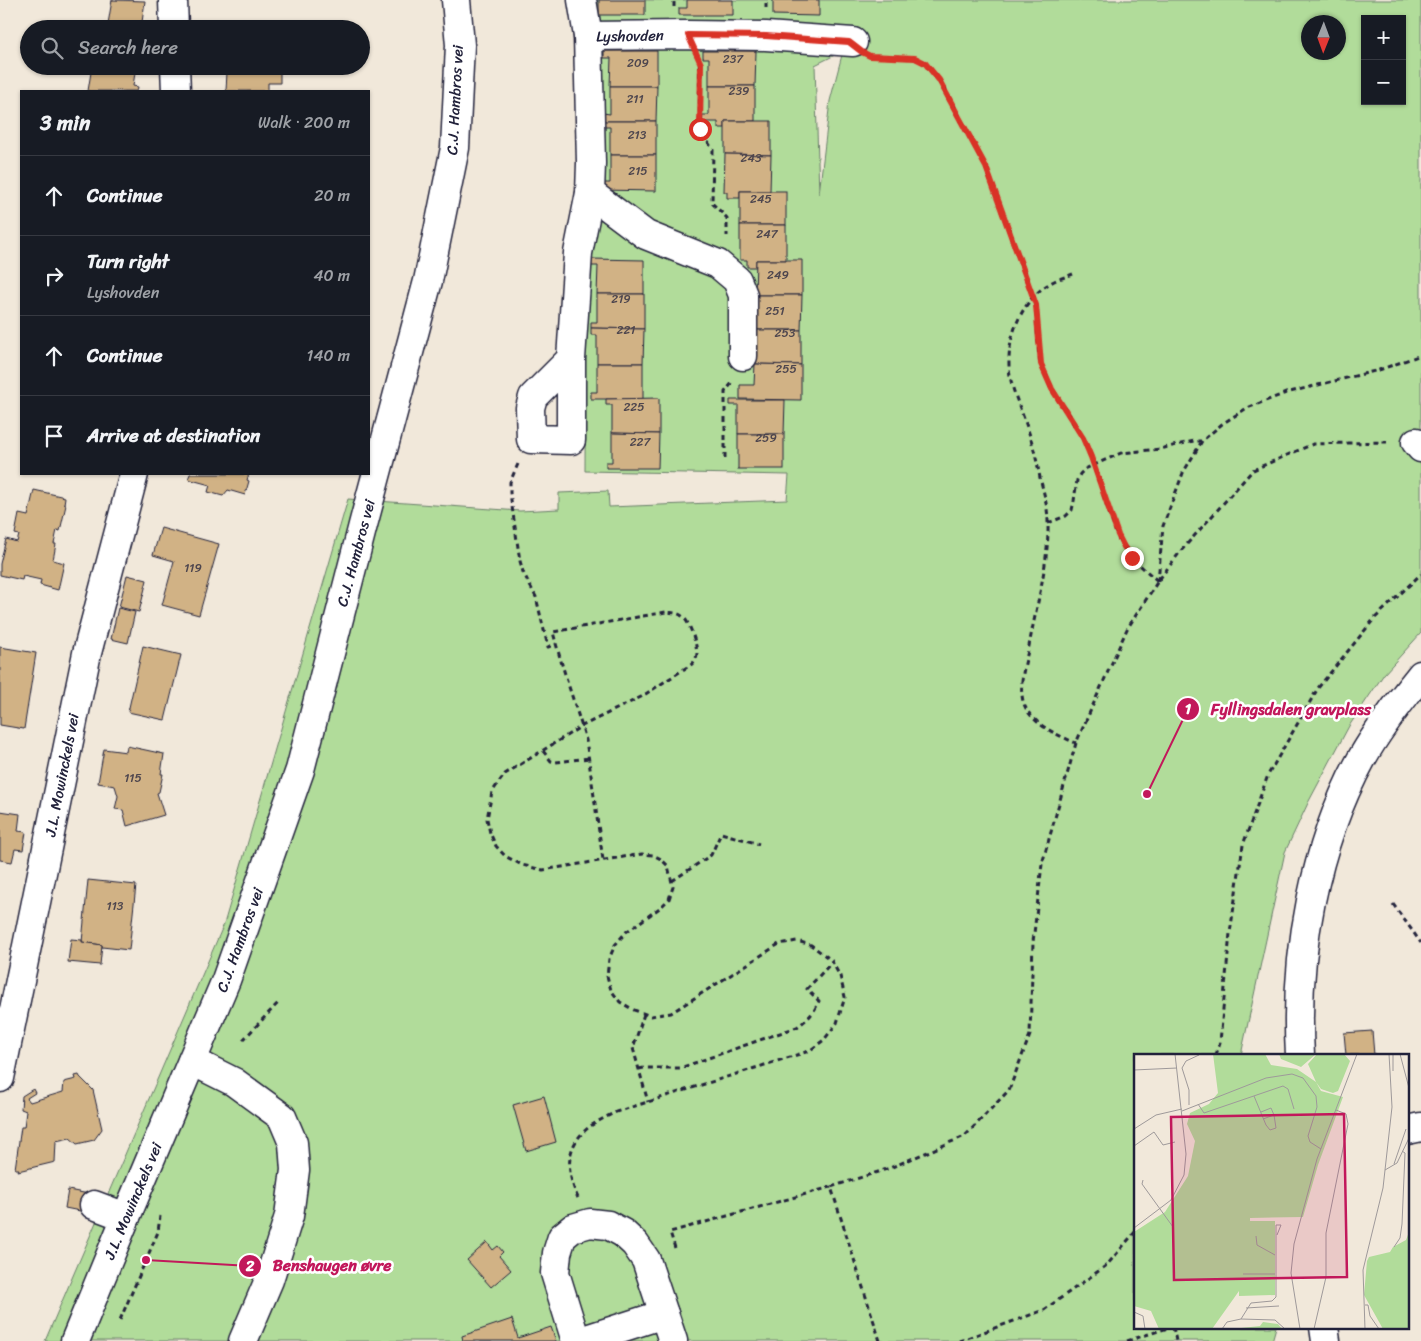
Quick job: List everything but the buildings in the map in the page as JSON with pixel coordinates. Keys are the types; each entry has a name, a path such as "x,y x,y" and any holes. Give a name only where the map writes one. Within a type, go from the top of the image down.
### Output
{"main road":[{"path":"174,0 174,20"},
{"name":"C.J. Hambros vei","path":"192,1061 226,980 300,770 428,281 455,148 460,45 456,0"},
{"name":"Lyshovden","path":"530,439 571,440 571,358 578,253 590,193 591,163 588,36 582,0"},
{"name":"Lyshovden","path":"588,36 766,36 851,42"},
{"path":"175,75 176,90"},
{"path":"590,193 646,234 718,264 737,280 743,295 743,356"},
{"path":"530,439 530,408 533,397 571,358"},
{"name":"J.L. Mowinckels vei","path":"0,1078 87,653 134,475"},
{"path":"1300,1054 1301,979 1307,926 1319,865 1340,804 1362,758 1421,674"},
{"path":"192,1061 234,1082 282,1117 293,1144 295,1170 288,1216 269,1280 243,1341"},
{"name":"J.L. Mowinckels vei","path":"75,1341 192,1061"},
{"path":"1408,1130 1421,1127"},
{"path":"94,1205 126,1217"},
{"path":"576,1341 555,1273 557,1253 562,1237 573,1228 590,1223 608,1225 623,1233 635,1244 646,1260 673,1341"},
{"path":"580,1341 664,1314"},
{"path":"1324,1328 1326,1341"}],"path":[{"path":"688,35 701,64 700,129 713,150 712,203 728,218 727,253 718,264"},
{"path":"851,42 862,52 870,56 915,58 925,63 939,80 986,167 1034,297 1041,364 1052,389 1083,438 1124,547 1158,581"},
{"path":"1073,274 1049,283 1034,297 1020,316 1014,329 1009,366 1012,384 1032,442 1046,505 1048,523 1044,563 1023,676 1022,695 1026,708 1038,721 1053,732 1076,743"},
{"path":"1158,581 1163,526 1183,473 1202,441 1222,424 1247,408 1286,393 1380,370 1421,355"},
{"path":"725,458 725,392 742,371 743,356"},
{"path":"530,439 510,482 510,493 523,572 536,597 548,647 556,644"},
{"path":"1048,523 1066,516 1072,510 1077,480 1080,474 1093,465 1121,453 1160,449 1202,441"},
{"path":"670,1232 832,1187 890,1168 965,1136 1009,1090 1030,1034 1033,942 1042,864 1076,743 1127,628 1180,552 1253,470 1313,444 1411,444"},
{"path":"1216,1054 1220,1042 1230,933 1243,845 1268,775 1318,688 1374,619 1421,574"},
{"path":"590,1223 571,1184 569,1167 571,1153 580,1136 592,1125 616,1112 809,1051 824,1040 837,1023 844,996 840,976 832,962 811,945 797,941 779,944 671,1013 651,1016 634,1010 620,1002 612,990 607,976 608,959 615,945 626,932 669,899 673,887 668,866 661,859 653,855 642,854 543,870 522,865 505,856 496,846 490,833 486,819 492,792 505,774 582,726 641,696 692,664 696,659 697,652 688,623 684,616 676,613 666,612 553,632 562,666 582,726 586,740 602,860"},
{"path":"543,751 551,761 556,762 589,758"},
{"path":"672,881 711,855 721,833 759,844"},
{"path":"1393,904 1421,943"},
{"path":"639,1070 644,1068 680,1068 797,1027 808,1019 819,1001 807,989 832,962"},
{"path":"243,1040 279,1002"},
{"path":"644,1014 633,1048 648,1102"},
{"path":"832,1187 880,1341"},
{"path":"120,1320 158,1232 160,1213"},
{"path":"959,1341 1044,1310 1107,1265 1134,1233"},
{"path":"1127,1341 1169,1328"},
{"path":"1172,1328 1176,1341"}],"green space":[{"path":"581,0 1421,0 1421,633 1384,674 1349,726 1309,801 1285,852 1241,1054 1134,1054 1134,1328 1276,1328 1272,1341 45,1341 224,924 348,499 520,511 559,509 559,493 608,491 609,507 787,500 789,475 585,471 586,214","holes":["843,51 830,101 819,194 815,65"]}],"place":[{"name":"Fyllingsdalen gravplass","path":"1147,794"},
{"name":"Benshaugen øvre","path":"146,1260"}],"route":[{"path":"700,129 701,64 688,35 766,36 849,42 870,56 915,58 925,63 939,80 986,167 1036,305 1039,353 1045,376 1083,438 1118,535 1132,558"}]}
